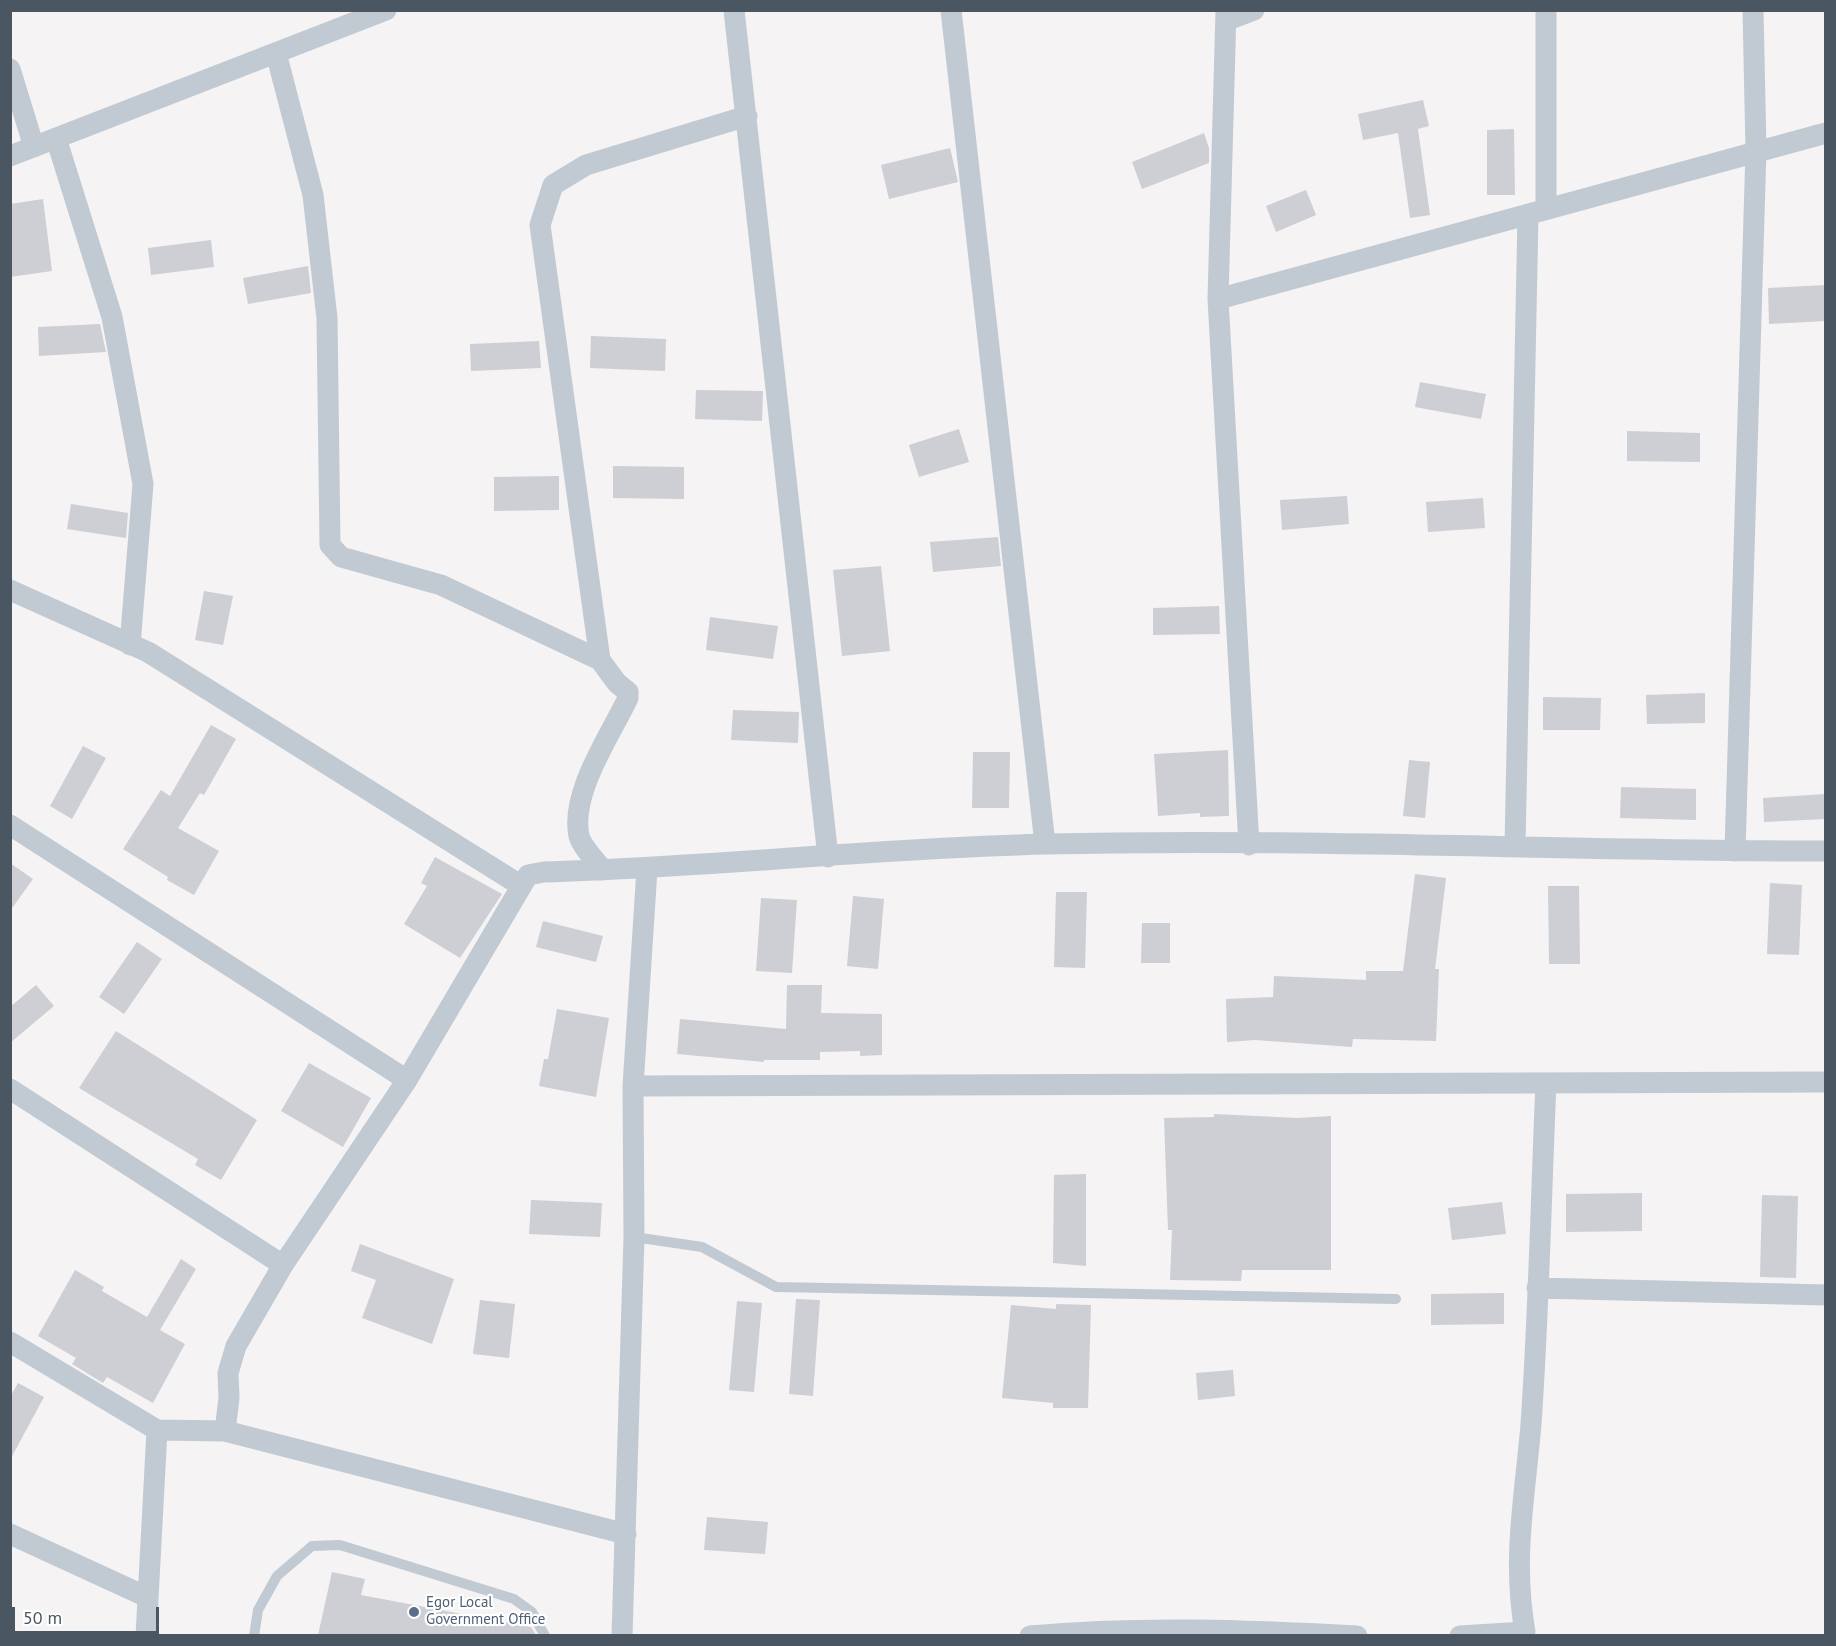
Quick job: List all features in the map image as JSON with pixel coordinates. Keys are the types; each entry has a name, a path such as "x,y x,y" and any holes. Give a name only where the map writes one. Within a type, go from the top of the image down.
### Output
{"street":[{"path":"10,156 386,10"},
{"path":"734,10 828,857"},
{"path":"951,10 1045,844"},
{"path":"1249,845 1218,299 1227,15 1254,10"},
{"path":"1515,846 1546,10"},
{"path":"1735,851 1756,150 1753,10"},
{"path":"276,53 313,195 326,306 330,545 341,557 441,585 600,660 629,695 586,784 579,812 579,838 603,870"},
{"path":"10,69 34,147"},
{"path":"600,660 540,225 553,185 586,165 747,116"},
{"path":"1218,299 1756,150 1826,133"},
{"path":"56,138 112,317 143,484 130,645"},
{"path":"10,590 148,652 520,885"},
{"path":"10,825 407,1080"},
{"path":"225,1431 229,1398 228,1373 236,1346 283,1265 407,1080 520,885 528,875 544,872 647,869 1045,844 1515,846 1826,851"},
{"path":"622,1635 634,1238 633,1086 647,869"},
{"path":"633,1086 1826,1082"},
{"path":"1460,1635 1525,1632 1519,1597 1519,1528 1531,1424 1546,1083"},
{"path":"10,1089 283,1265"},
{"path":"1537,1288 1826,1295"},
{"path":"10,1342 157,1430 225,1431 626,1534"},
{"path":"146,1635 157,1430"},
{"path":"10,1534 147,1598"},
{"path":"1029,1635 1082,1631 1254,1630 1357,1635"}],"lane":[{"path":"634,1238 702,1247 776,1287 1396,1299"},
{"path":"254,1635 258,1610 277,1576 312,1546 340,1545 514,1599 532,1612 545,1635"}],"building":[{"path":"1423,100 1429,126 1418,129 1430,215 1410,218 1398,133 1363,140 1358,114"},
{"path":"1514,129 1515,195 1487,195 1487,130"},
{"path":"1204,133 1209,148 1209,163 1142,189 1132,162"},
{"path":"950,148 958,182 889,199 881,165"},
{"path":"1306,190 1316,215 1276,232 1266,206"},
{"path":"43,199 52,271 10,277 10,204"},
{"path":"211,240 214,267 151,275 148,248"},
{"path":"308,266 311,293 248,304 243,278"},
{"path":"1826,285 1826,321 1769,324 1768,288"},
{"path":"100,324 106,352 39,356 38,327"},
{"path":"591,336 666,339 665,371 590,368"},
{"path":"539,341 541,368 471,371 470,344"},
{"path":"1420,382 1486,394 1481,419 1415,407"},
{"path":"696,390 763,391 762,421 695,419"},
{"path":"959,429 969,462 919,477 909,445"},
{"path":"1627,431 1700,433 1700,462 1627,461"},
{"path":"613,466 684,467 684,499 613,498"},
{"path":"559,476 559,510 494,511 494,477"},
{"path":"1347,496 1349,524 1282,530 1280,500"},
{"path":"1483,498 1485,528 1428,532 1426,502"},
{"path":"71,504 128,513 126,538 67,529"},
{"path":"998,537 1001,566 933,572 930,542"},
{"path":"881,566 890,651 842,656 833,570"},
{"path":"204,591 233,596 223,645 195,640"},
{"path":"1219,606 1220,634 1153,635 1153,608"},
{"path":"710,617 778,626 773,659 706,650"},
{"path":"1705,693 1705,723 1647,724 1646,695"},
{"path":"1543,697 1601,698 1600,730 1543,730"},
{"path":"733,710 799,712 798,743 731,740"},
{"path":"211,725 236,739 204,795 200,793 178,828 219,851 194,895 167,880 168,877 123,849 161,790 170,796"},
{"path":"83,746 106,758 72,819 50,806"},
{"path":"1228,750 1229,816 1200,817 1200,813 1158,816 1154,754"},
{"path":"973,752 1010,752 1009,808 972,808"},
{"path":"1409,760 1430,762 1425,818 1403,816"},
{"path":"1621,787 1696,789 1696,820 1620,818"},
{"path":"1826,794 1826,819 1764,822 1763,798"},
{"path":"435,857 502,894 460,958 404,924 427,886 421,883"},
{"path":"10,863 33,879 10,911"},
{"path":"1415,874 1446,878 1435,969 1439,969 1436,1041 1353,1039 1352,1047 1255,1040 1227,1042 1226,999 1273,997 1274,976 1366,980 1366,971 1403,971"},
{"path":"1770,883 1802,885 1799,955 1767,954"},
{"path":"1548,886 1579,886 1580,964 1549,964"},
{"path":"1056,892 1087,892 1085,968 1054,967"},
{"path":"853,896 884,899 878,969 847,966"},
{"path":"761,898 797,900 792,973 756,971"},
{"path":"543,921 603,936 596,962 536,947"},
{"path":"1142,923 1170,923 1170,963 1141,963"},
{"path":"137,942 162,959 124,1014 99,997"},
{"path":"36,985 54,1006 10,1043 10,1007"},
{"path":"787,985 822,985 821,1013 882,1014 882,1055 860,1056 860,1051 820,1052 820,1060 764,1060 764,1062 677,1054 680,1019 786,1029"},
{"path":"557,1009 609,1018 596,1097 539,1086 544,1059 548,1059"},
{"path":"116,1031 257,1120 221,1180 195,1165 198,1159 79,1088"},
{"path":"309,1063 371,1098 343,1147 281,1111"},
{"path":"1214,1114 1298,1118 1331,1116 1331,1270 1242,1270 1241,1281 1170,1280 1172,1230 1168,1230 1164,1118 1214,1117"},
{"path":"1086,1174 1086,1266 1053,1263 1054,1175"},
{"path":"1642,1193 1642,1231 1566,1232 1566,1194"},
{"path":"1762,1195 1798,1196 1796,1278 1760,1277"},
{"path":"531,1200 602,1203 600,1237 529,1234"},
{"path":"1502,1202 1506,1234 1452,1240 1448,1208"},
{"path":"360,1244 454,1279 432,1344 362,1318 376,1280 351,1271"},
{"path":"181,1259 196,1269 160,1330 185,1344 153,1403 107,1377 103,1383 72,1364 76,1358 38,1336 75,1270 104,1287 102,1291 147,1317"},
{"path":"1504,1293 1504,1324 1431,1325 1431,1294"},
{"path":"796,1299 820,1300 813,1396 789,1394"},
{"path":"480,1300 515,1304 509,1358 473,1354"},
{"path":"737,1301 762,1303 754,1392 729,1390"},
{"path":"1056,1304 1091,1305 1088,1408 1053,1408 1053,1403 1002,1398 1011,1305 1056,1309"},
{"path":"1233,1370 1235,1396 1198,1400 1196,1373"},
{"path":"18,1383 44,1397 10,1460 10,1397"},
{"path":"707,1517 768,1522 765,1554 704,1550"},
{"path":"332,1572 365,1579 361,1595 531,1627 536,1635 318,1635"}],"place":[{"name":"Egor Local Government Office","path":"414,1612"}]}
